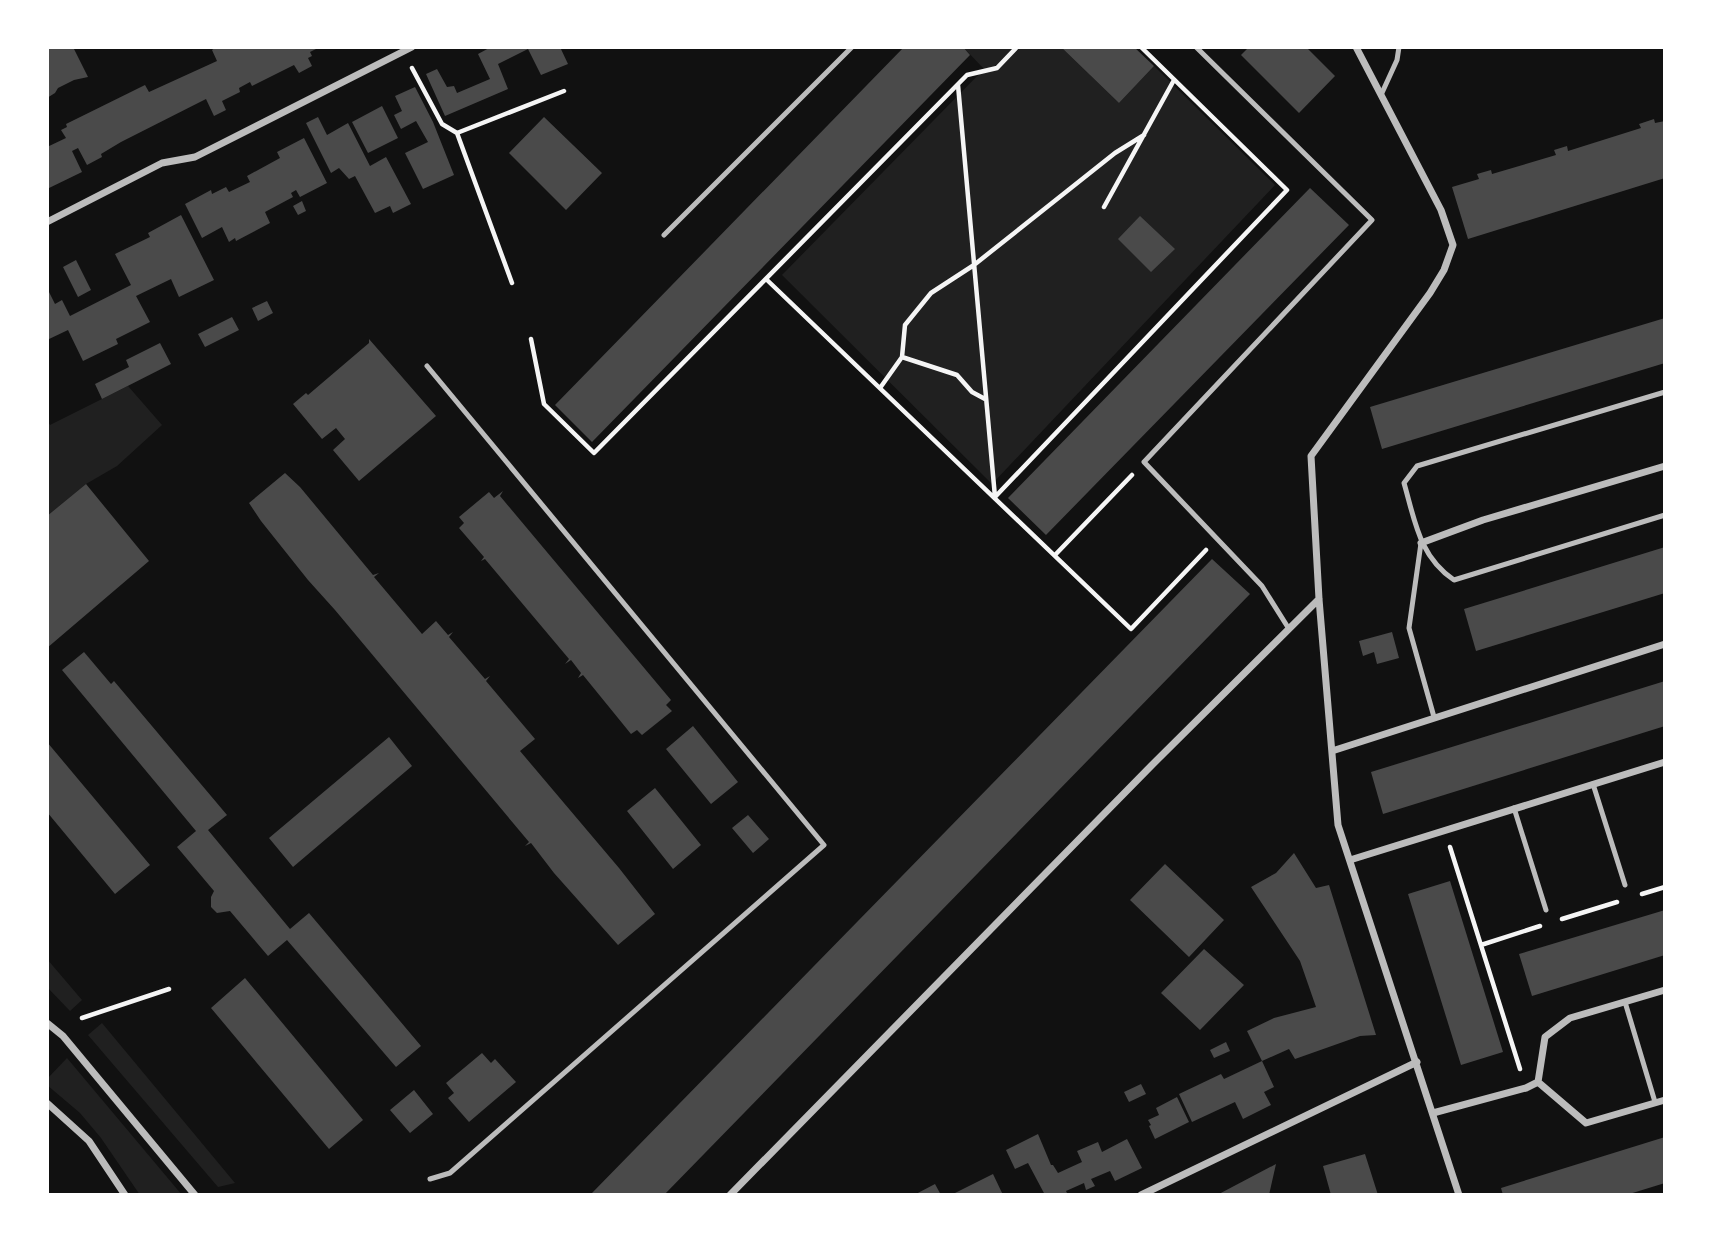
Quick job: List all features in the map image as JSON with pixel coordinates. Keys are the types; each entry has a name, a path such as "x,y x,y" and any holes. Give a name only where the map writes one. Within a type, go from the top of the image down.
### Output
{"street":[{"path":"47,222 162,163 195,157 412,47"},
{"path":"1356,47 1441,210 1453,244 1444,270 1430,293 1311,456 1319,599 1338,825 1459,1195"},
{"path":"1421,542 1483,520 1665,466"},
{"path":"730,1195 1142,775 1319,599"},
{"path":"1332,751 1665,644"},
{"path":"1350,860 1665,762"},
{"path":"1538,1082 1545,1037 1570,1018 1665,990"},
{"path":"47,1023 71,1046 195,1195"},
{"path":"1142,1195 1417,1062"},
{"path":"1433,1113 1526,1088 1538,1082"},
{"path":"1538,1082 1586,1123 1665,1100"},
{"path":"47,1103 89,1141 125,1195"}],"lane":[{"path":"664,235 852,47"},
{"path":"1196,47 1372,220 1144,462 1262,586 1289,629"},
{"path":"1381,94 1397,60 1399,47"},
{"path":"428,366 824,845 450,1173 430,1179"},
{"path":"1665,392 1417,466 1404,484 1421,542 1438,569 1454,580 1665,515"},
{"path":"1421,542 1409,628 1434,717"},
{"path":"1593,784 1625,885"},
{"path":"1514,808 1546,909"},
{"path":"1625,1002 1656,1102"}],"path":[{"path":"531,339 544,404 594,453 967,75 997,68 1017,47"},
{"path":"995,498 1287,190 1141,47"},
{"path":"403,52 442,124 457,133 512,283"},
{"path":"1104,207 1174,80"},
{"path":"958,84 995,498"},
{"path":"457,133 564,91"},
{"path":"880,388 902,357 905,325 931,293 974,265 1115,153 1144,135"},
{"path":"766,279 1131,629 1217,538"},
{"path":"902,357 957,375 972,392 986,400"},
{"path":"1055,555 1144,462"},
{"path":"1444,830 1526,1088"},
{"path":"1639,895 1665,887"},
{"path":"1560,920 1625,899"},
{"path":"1481,945 1546,924"},
{"path":"82,1018 169,989"}],"shaded area":[{"path":"963,47 1061,47 1119,103 1154,66 1275,185 992,484 782,275 984,69"},
{"path":"128,386 162,425 117,466 86,484 47,516 47,420 50,425"},
{"path":"47,959 82,1000 70,1011 47,987"},
{"path":"102,1023 235,1183 218,1187 88,1035"},
{"path":"67,1058 182,1195 140,1195 101,1138 80,1113 47,1085 47,1079"}],"building":[{"path":"47,47 73,47 88,77 58,88 47,98"},
{"path":"216,47 320,47 310,52 312,56 308,58 312,66 299,73 294,65 252,86 250,82 239,88 240,92 222,101 226,110 214,116 206,99 121,142 87,165 78,148 72,151 82,172 47,189 47,147 66,138 61,130 67,127 66,124 145,85 149,92 217,61 212,50"},
{"path":"491,47 560,47 568,64 541,75 528,49 498,64 508,89 445,116 426,74 437,69 447,87 454,86 457,93 490,79 478,54"},
{"path":"904,47 963,47 970,55 592,442 555,405"},
{"path":"1061,47 1134,47 1154,66 1119,103"},
{"path":"1249,47 1306,47 1335,76 1299,113 1241,55"},
{"path":"415,87 433,122 454,175 423,189 405,153 428,142 416,121 401,129 394,115 402,111 395,96"},
{"path":"382,106 398,138 368,153 352,122"},
{"path":"318,117 327,135 348,123 370,166 386,157 411,204 393,213 390,206 375,213 355,176 349,179 339,168 331,173 306,123"},
{"path":"544,117 602,173 566,210 509,153"},
{"path":"1654,119 1655,123 1665,121 1665,178 1468,239 1452,187 1479,179 1477,174 1491,170 1492,174 1556,155 1554,150 1567,146 1568,151 1641,128 1639,124"},
{"path":"304,138 327,183 300,197 296,190 291,193 293,197 265,212 270,223 236,241 235,238 229,242 222,227 202,238 185,204 211,190 212,194 226,187 229,192 250,182 247,176 280,158 277,152"},
{"path":"1310,188 1349,225 1046,535 1008,498"},
{"path":"302,201 306,211 298,215 293,206"},
{"path":"181,215 214,280 179,297 171,279 136,296 150,322 116,339 118,344 83,361 68,330 47,340 47,288 55,304 62,300 70,316 131,285 115,254 150,237 148,233"},
{"path":"1140,216 1175,249 1151,272 1118,239"},
{"path":"76,260 91,290 78,297 63,267"},
{"path":"267,301 273,313 258,321 252,308"},
{"path":"232,317 239,330 205,347 198,334"},
{"path":"1665,318 1665,363 1382,449 1370,407"},
{"path":"369,339 436,416 359,481 333,450 345,439 336,428 322,439 293,404 306,393 308,395 369,343"},
{"path":"160,343 171,364 102,399 95,384 129,367 126,360"},
{"path":"285,473 300,487 373,575 379,573 374,577 422,634 436,621 448,635 453,632 449,637 485,679 490,676 486,681 535,739 520,751 655,914 618,945 531,843 525,846 529,842 261,521 249,503"},
{"path":"86,484 149,561 47,648 47,516"},
{"path":"503,491 500,496 671,700 666,705 672,711 642,735 637,730 631,734 583,675 578,678 581,673 571,660 565,664 569,659 485,559 481,561 484,557 459,528 464,523 459,517 489,492 494,498"},
{"path":"1665,547 1665,593 1476,651 1464,609"},
{"path":"1212,559 1250,594 664,1195 593,1195 592,1193"},
{"path":"1392,632 1399,658 1377,664 1374,652 1363,656 1359,641"},
{"path":"84,652 111,684 114,681 227,815 208,830 290,929 309,913 421,1046 396,1067 287,940 268,956 230,911 217,913 211,907 214,891 177,847 196,831 62,670"},
{"path":"1665,681 1665,726 1383,814 1371,772"},
{"path":"693,726 738,782 711,804 666,749"},
{"path":"389,737 412,766 293,867 269,838"},
{"path":"47,742 150,865 115,894 47,812"},
{"path":"655,788 701,845 673,869 627,811"},
{"path":"748,815 769,839 753,853 732,828"},
{"path":"1294,853 1316,888 1329,885 1376,1035 1360,1036 1295,1059 1289,1049 1262,1061 1247,1031 1274,1018 1316,1007 1300,961 1251,887 1276,873"},
{"path":"1165,864 1224,920 1189,957 1130,900"},
{"path":"1450,881 1503,1052 1461,1065 1408,894"},
{"path":"1665,910 1665,955 1532,996 1519,954"},
{"path":"1204,949 1244,985 1200,1030 1161,993"},
{"path":"245,978 363,1120 329,1149 211,1008"},
{"path":"1226,1042 1230,1051 1214,1058 1210,1050"},
{"path":"482,1053 491,1063 495,1059 516,1082 469,1122 448,1098 454,1093 446,1083"},
{"path":"1262,1061 1274,1087 1264,1092 1271,1105 1243,1119 1235,1102 1192,1122 1179,1094 1221,1074 1224,1079"},
{"path":"1141,1084 1146,1094 1129,1102 1124,1092"},
{"path":"414,1090 433,1114 410,1133 390,1110"},
{"path":"1177,1097 1189,1122 1155,1139 1148,1120 1159,1115 1156,1108"},
{"path":"1038,1134 1051,1165 1058,1173 1082,1162 1077,1151 1098,1142 1102,1152 1127,1139 1142,1168 1115,1181 1110,1171 1091,1179 1095,1186 1086,1190 1084,1183 1066,1191 1068,1195 1045,1195 1028,1163 1015,1169 1006,1150"},
{"path":"1665,1137 1665,1183 1626,1195 1503,1195 1501,1188"},
{"path":"1365,1154 1378,1195 1331,1195 1323,1166"},
{"path":"1276,1164 1269,1195 1217,1195"},
{"path":"993,1174 1003,1195 951,1195"},
{"path":"935,1184 941,1195 914,1195"}]}
